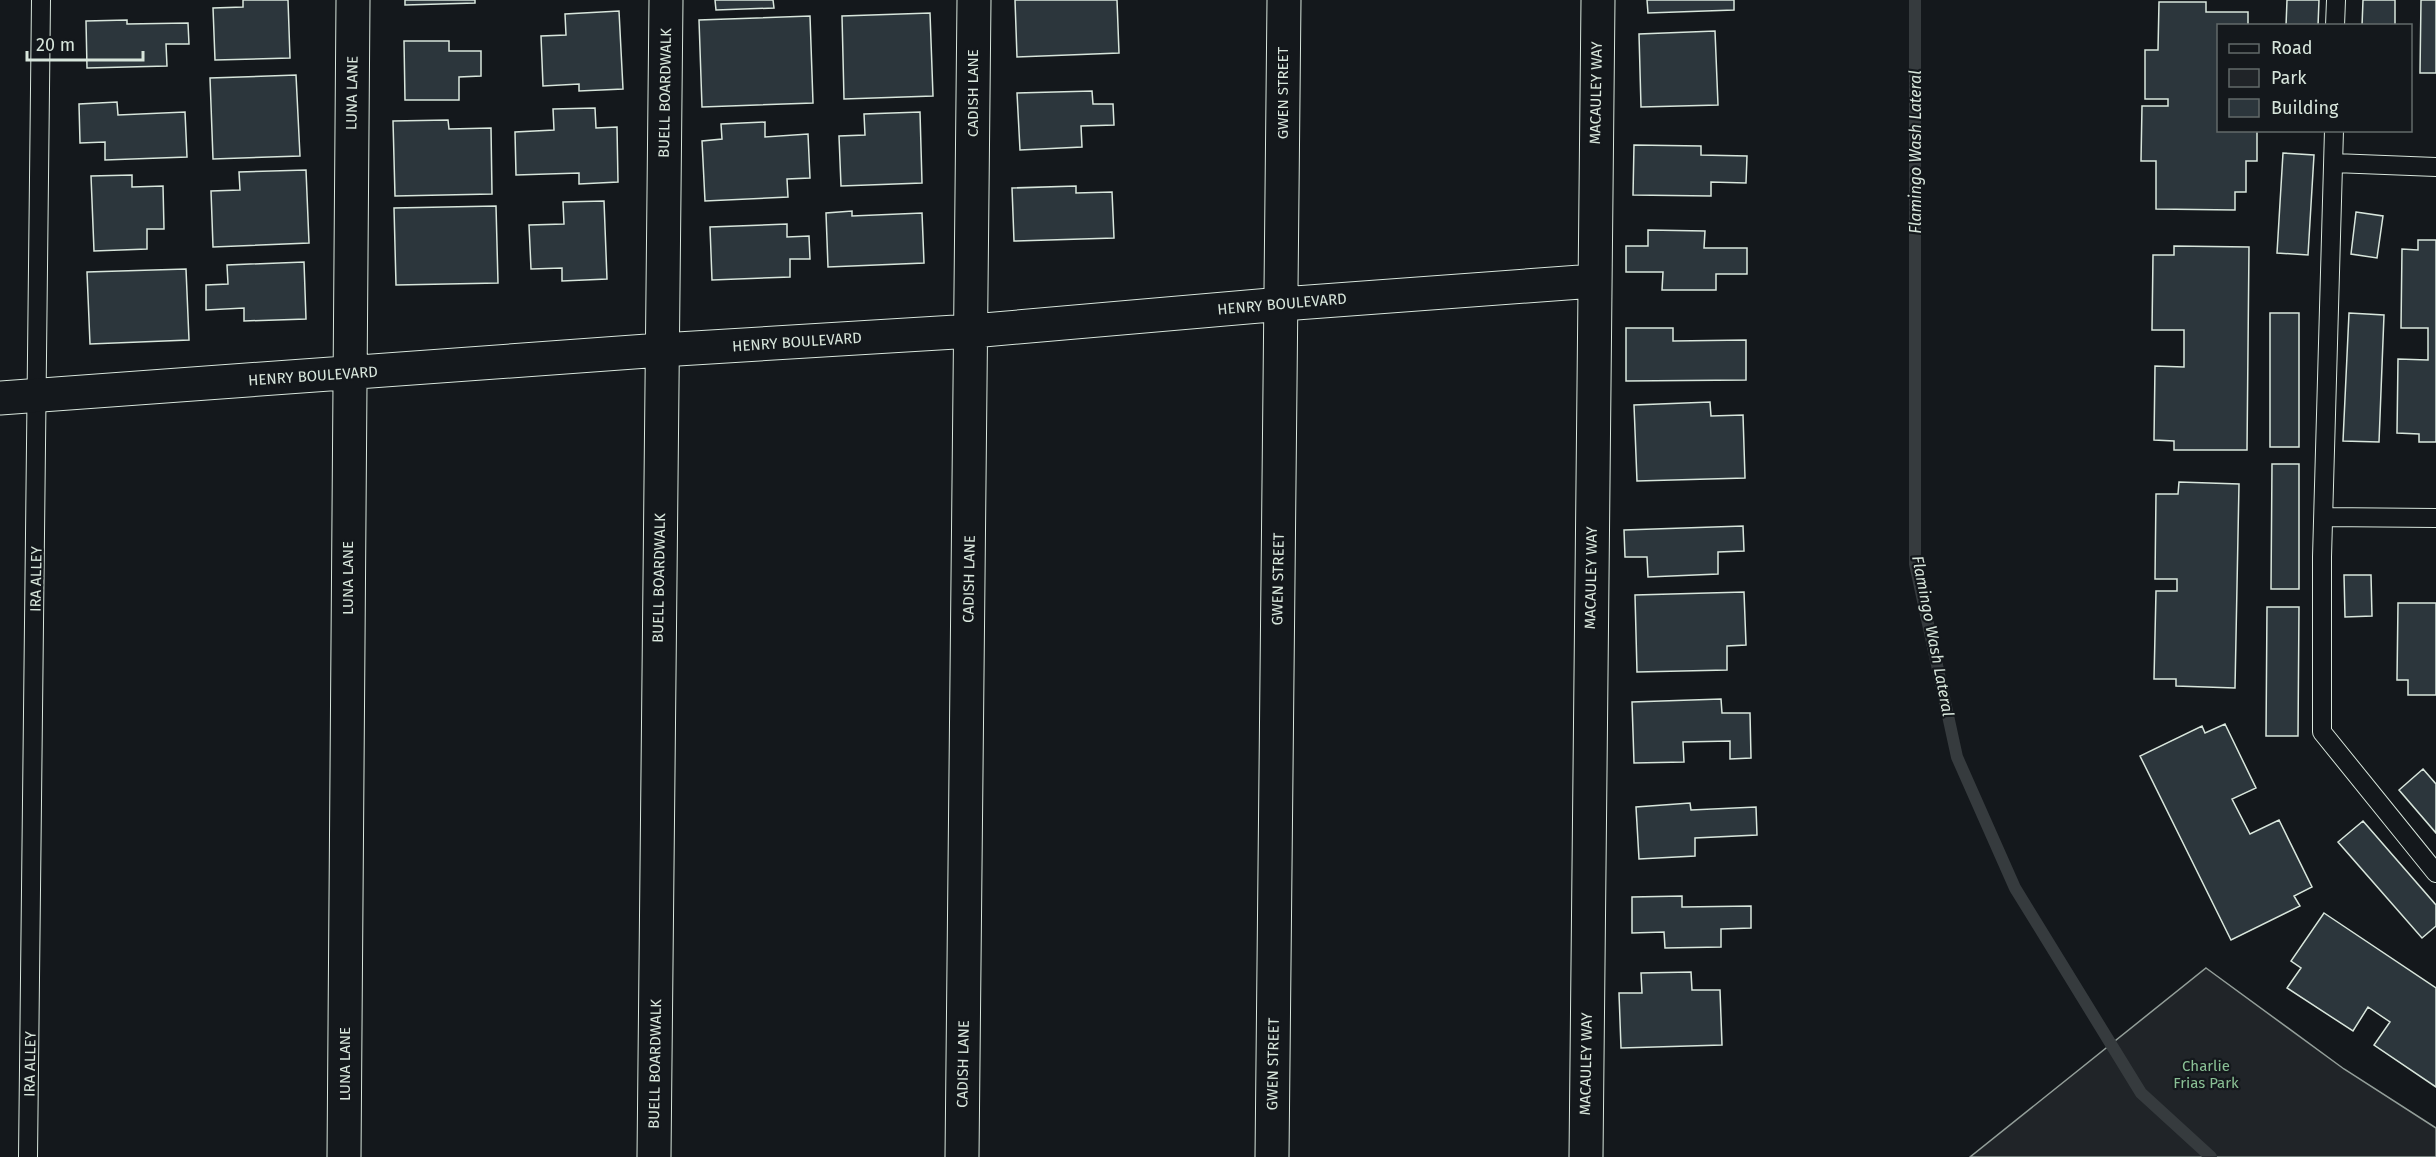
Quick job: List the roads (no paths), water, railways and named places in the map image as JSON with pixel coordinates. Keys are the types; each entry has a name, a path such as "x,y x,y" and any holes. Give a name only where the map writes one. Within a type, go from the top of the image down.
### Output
{"street":[{"name":"LUNA LANE","path":"344,1157 353,0"},
{"name":"BUELL BOARDWALK","path":"654,1157 666,0"},
{"name":"CADISH LANE","path":"962,1157 974,0"},
{"name":"GWEN STREET","path":"1272,1157 1284,0"},
{"name":"MACAULEY WAY","path":"1586,1157 1598,0"},
{"name":"HENRY BOULEVARD","path":"0,398 661,350 972,331 1282,304 1594,281"}],"lane":[{"name":"IRA ALLEY","path":"28,1157 41,0"},
{"path":"2335,24 2336,0"},
{"path":"2334,132 2324,517 2322,732 2436,873"},
{"path":"2334,163 2436,167"},
{"path":"2324,517 2436,518"}],"waterway":[{"name":"Flamingo Wash Lateral","path":"1915,0 1915,564 1957,757 2015,888 2141,1093 2211,1157"}],"park label":[{"name":"Charlie Frias Park","path":"2206,1074"}]}
